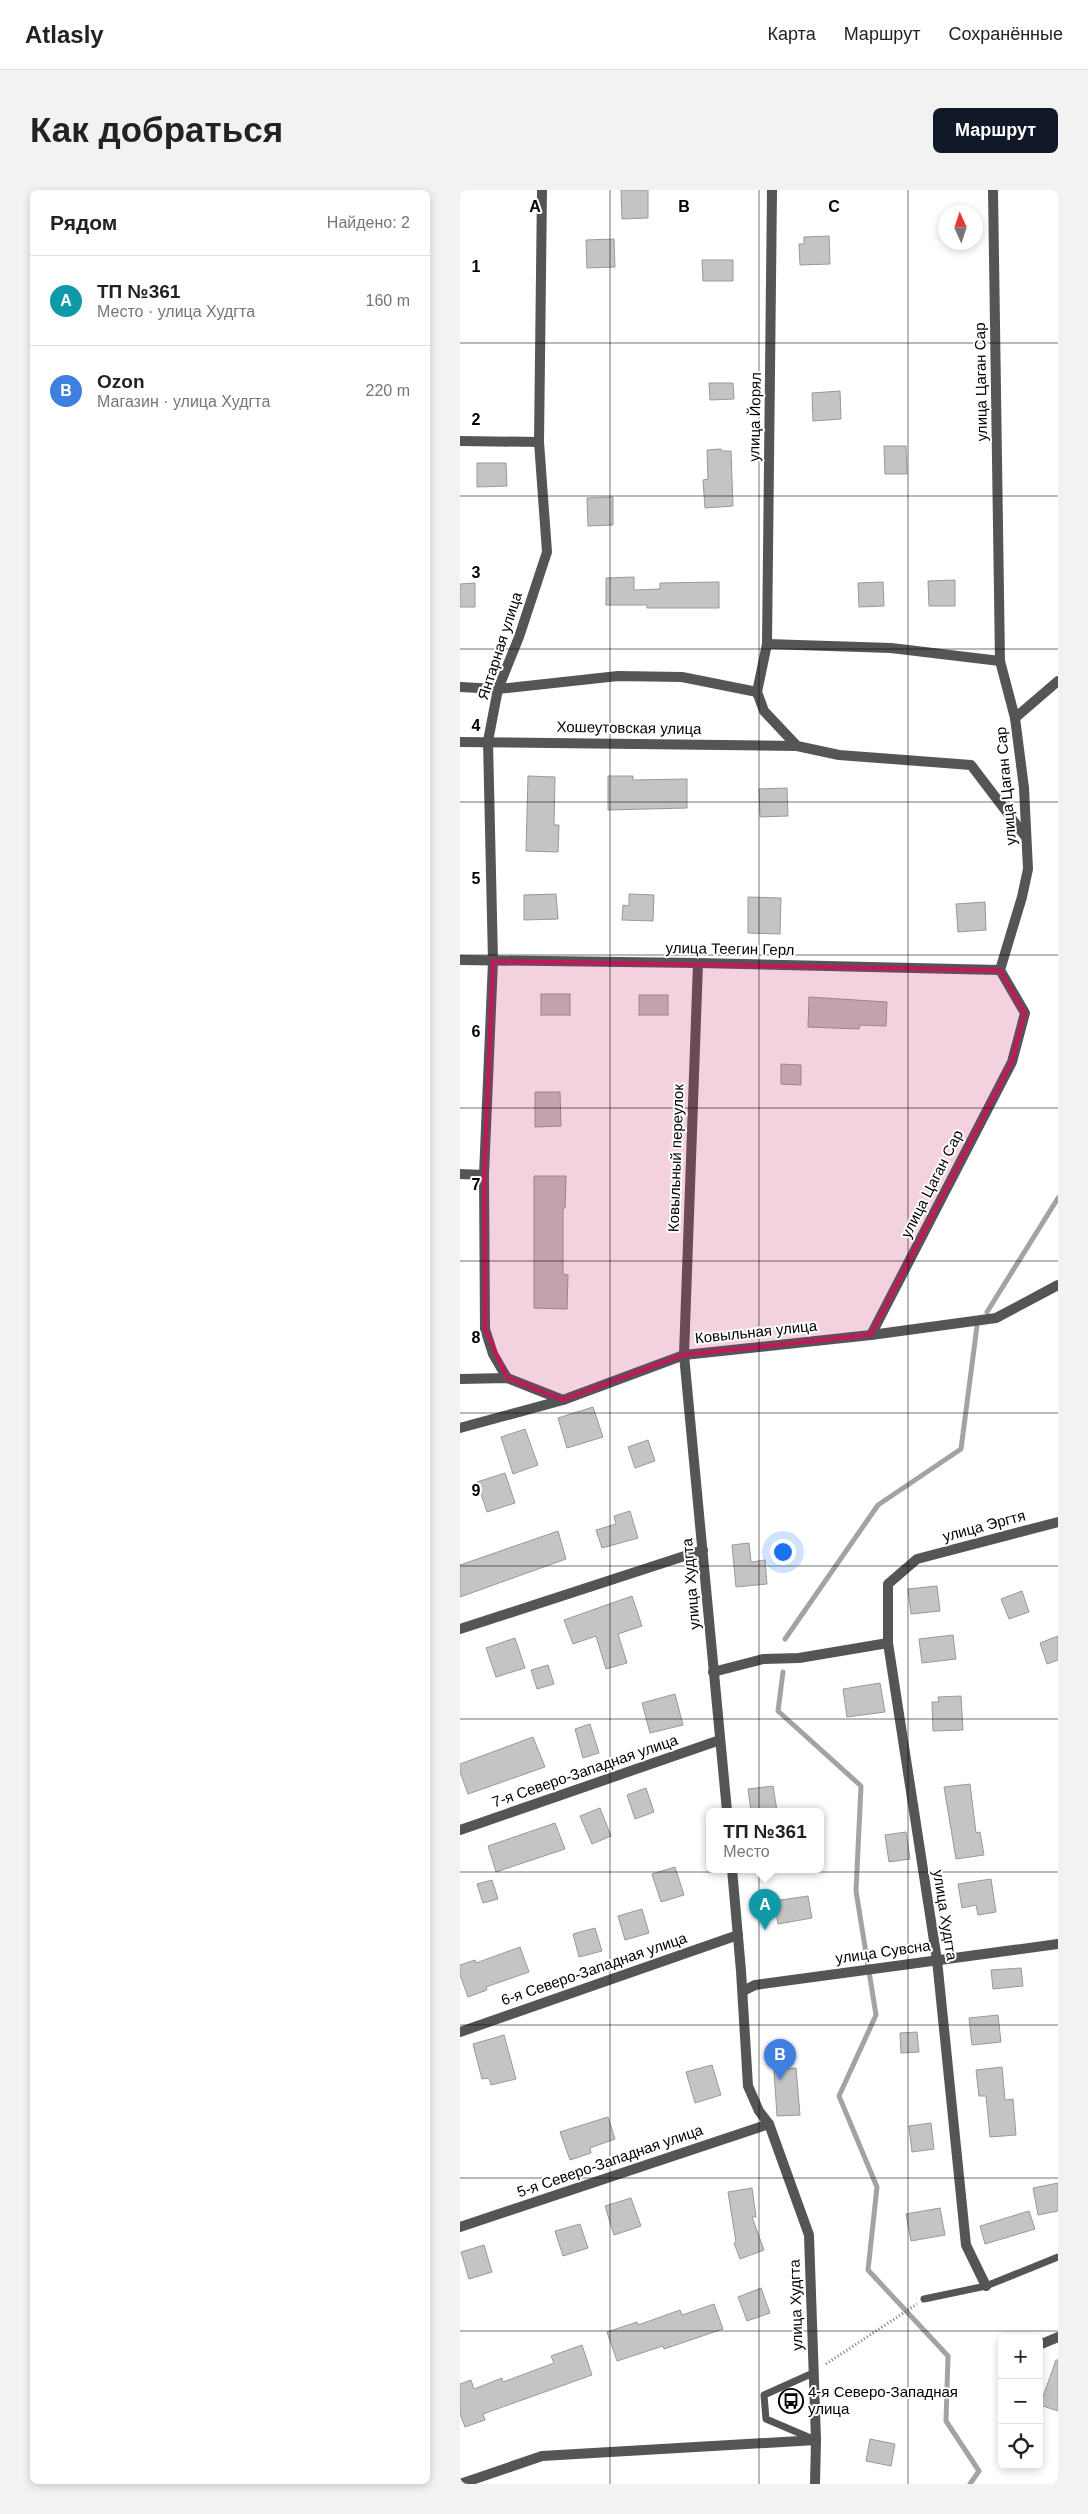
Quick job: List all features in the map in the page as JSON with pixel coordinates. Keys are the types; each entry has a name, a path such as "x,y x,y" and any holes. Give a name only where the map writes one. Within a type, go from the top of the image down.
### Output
{"street":[{"name":"Янтарная улица","path":"507,1378 493,1354 485,1329 484,1175 493,961 488,741 498,689 519,637 547,552 539,442 542,190"},
{"name":"улица Йорял","path":"757,692 767,644 772,190"},
{"name":"улица Цаган Сар","path":"871,1335 1012,1062 1025,1013 1000,970 1022,897 1028,869 1024,788 1015,718 1000,661 993,190"},
{"path":"460,440 539,442"},
{"path":"767,644 891,648 1000,661"},
{"path":"460,687 498,689 618,676 672,677 757,692 764,712 797,746"},
{"path":"1015,718 1058,681"},
{"name":"Хошеутовская улица","path":"460,742 797,746 839,755 971,765 1025,836"},
{"name":"улица Теегин Герл","path":"460,960 1000,970"},
{"name":"Ковыльный переулок","path":"684,1355 698,963"},
{"path":"460,1174 484,1175"},
{"name":"Ковыльная улица","path":"460,1428 564,1400 684,1355 871,1335 996,1318 1058,1285"},
{"name":"улица Худгта","path":"684,1355 726,1808"},
{"path":"460,1379 507,1378 564,1400"},
{"name":"улица Эргтя","path":"918,1559 1058,1522"},
{"path":"460,1629 703,1550"},
{"name":"улица Худгта","path":"918,1559 888,1584 888,1642 937,1960 966,2245 986,2286"},
{"path":"713,1672 763,1658 799,1658 888,1642"},
{"name":"7-я Северо-Западная улица","path":"460,1830 720,1740"},
{"name":"улица Худгта","path":"732,1873 748,2086 758,2111 770,2124 809,2235 816,2440 815,2484"},
{"name":"6-я Северо-Западная улица","path":"460,2032 738,1935"},
{"name":"улица Сувсна","path":"742,1990 755,1985 1058,1944"},
{"name":"5-я Северо-Западная улица","path":"460,2227 770,2124"},
{"path":"1043,2343 1058,2337"},
{"path":"460,2484 542,2456 816,2440"}],"lane":[{"path":"924,2299 986,2286 1058,2258"},
{"path":"813,2373 764,2395 766,2419 816,2440"}],"path":[{"path":"813,2373 924,2299"}],"highlighted area":[{"path":"493,961 1000,970 1025,1013 1012,1062 871,1335 684,1355 563,1400 507,1378 485,1329 484,1175"}],"building":[{"path":"621,190 648,190 648,218 622,219"},
{"path":"829,236 830,264 800,265 799,244 804,244 804,237"},
{"path":"614,239 615,267 587,268 586,240"},
{"path":"702,260 733,260 733,281 703,281"},
{"path":"709,383 733,383 734,399 710,400"},
{"path":"840,391 841,419 813,421 812,393"},
{"path":"884,446 906,446 907,474 885,474"},
{"path":"721,449 721,451 731,451 733,506 705,508 703,480 708,479 707,450"},
{"path":"477,463 506,463 507,486 477,487"},
{"path":"613,497 613,525 588,526 587,498"},
{"path":"634,577 634,590 660,589 660,583 719,582 719,608 647,608 647,605 606,605 606,578"},
{"path":"955,580 955,606 929,606 928,581"},
{"path":"883,582 884,606 859,607 858,583"},
{"path":"475,583 475,607 460,607 460,584"},
{"path":"528,776 555,777 554,825 559,825 558,852 526,851"},
{"path":"608,776 633,776 633,780 687,779 687,808 608,810"},
{"path":"787,788 788,816 760,817 759,789"},
{"path":"556,894 558,919 524,920 524,895"},
{"path":"629,894 654,895 653,921 622,920 623,905 629,906"},
{"path":"748,897 781,898 780,934 748,933"},
{"path":"985,902 986,930 958,932 956,904"},
{"path":"541,994 570,994 570,1015 541,1015"},
{"path":"639,995 668,995 668,1015 639,1015"},
{"path":"809,997 887,1002 886,1026 860,1025 859,1029 808,1027"},
{"path":"781,1064 801,1065 801,1085 781,1084"},
{"path":"535,1092 560,1092 561,1126 535,1127"},
{"path":"534,1176 566,1176 565,1208 563,1208 563,1274 568,1275 567,1309 534,1308"},
{"path":"593,1407 603,1437 567,1448 558,1418"},
{"path":"525,1429 538,1465 513,1474 501,1437"},
{"path":"648,1440 655,1461 635,1468 628,1447"},
{"path":"505,1473 515,1503 487,1512 477,1482"},
{"path":"630,1511 638,1538 602,1548 596,1530 616,1524 614,1516"},
{"path":"558,1531 566,1559 460,1597 460,1565"},
{"path":"749,1543 751,1562 765,1560 767,1584 736,1587 732,1545"},
{"path":"937,1586 940,1611 911,1614 908,1589"},
{"path":"1022,1591 1029,1612 1009,1619 1001,1599"},
{"path":"632,1596 642,1626 618,1634 627,1663 606,1669 596,1636 573,1644 564,1620"},
{"path":"953,1635 956,1659 922,1663 919,1639"},
{"path":"1058,1636 1058,1660 1047,1664 1040,1643"},
{"path":"515,1638 525,1668 496,1677 486,1648"},
{"path":"548,1665 554,1684 537,1689 531,1670"},
{"path":"880,1683 885,1712 847,1717 843,1689"},
{"path":"675,1694 683,1725 650,1733 642,1703"},
{"path":"961,1696 963,1730 933,1731 932,1702 939,1702 938,1697"},
{"path":"590,1724 599,1753 583,1758 575,1729"},
{"path":"533,1737 545,1767 468,1794 460,1772 460,1764"},
{"path":"970,1784 976,1833 980,1832 984,1855 956,1859 944,1787"},
{"path":"773,1786 777,1808 751,1808 748,1789"},
{"path":"646,1788 654,1812 635,1819 627,1795"},
{"path":"600,1808 611,1836 592,1844 580,1816"},
{"path":"555,1823 565,1849 496,1872 488,1846"},
{"path":"906,1832 910,1859 889,1862 885,1835"},
{"path":"675,1867 684,1895 661,1902 652,1874"},
{"path":"991,1879 996,1912 978,1915 976,1905 962,1908 958,1884"},
{"path":"492,1880 498,1899 483,1903 477,1884"},
{"path":"808,1896 812,1918 778,1924 774,1901"},
{"path":"642,1909 649,1933 625,1940 618,1916"},
{"path":"595,1928 602,1951 579,1957 573,1934"},
{"path":"520,1947 529,1972 486,1987 487,1990 468,1997 460,1975 460,1965 475,1960 476,1963"},
{"path":"1021,1968 1023,1986 993,1989 991,1970"},
{"path":"998,2015 1001,2042 972,2045 969,2018"},
{"path":"917,2032 919,2052 901,2053 900,2033"},
{"path":"504,2035 516,2079 491,2085 489,2078 482,2079 473,2044"},
{"path":"712,2065 721,2095 695,2103 686,2072"},
{"path":"1002,2067 1005,2100 1013,2099 1016,2135 990,2137 986,2096 979,2096 976,2070"},
{"path":"796,2068 800,2115 777,2116 774,2070"},
{"path":"608,2117 615,2139 590,2148 591,2153 570,2160 560,2132"},
{"path":"931,2123 934,2149 912,2152 909,2126"},
{"path":"1058,2183 1058,2211 1038,2215 1033,2188"},
{"path":"752,2188 756,2217 752,2217 764,2250 740,2259 734,2243 736,2242 728,2192"},
{"path":"631,2198 641,2226 614,2235 605,2206"},
{"path":"940,2208 945,2235 911,2241 906,2214"},
{"path":"1029,2211 1035,2229 985,2244 980,2226"},
{"path":"580,2224 588,2248 563,2256 555,2231"},
{"path":"484,2245 492,2272 469,2279 461,2252"},
{"path":"761,2288 770,2313 747,2321 738,2297"},
{"path":"714,2304 723,2329 664,2349 663,2346 617,2361 607,2332 637,2322 638,2325 680,2310 682,2315"},
{"path":"582,2345 592,2375 483,2414 485,2420 465,2427 460,2414 460,2384 471,2380 474,2389 502,2378 503,2382 554,2363 551,2356"},
{"path":"1056,2360 1058,2360 1058,2411 1043,2406 1043,2397"},
{"path":"870,2439 895,2444 891,2466 866,2461"}],"waterway":[{"path":"987,1312 1058,1198"},
{"path":"785,1639 878,1505 961,1449 977,1326"},
{"path":"783,1672 778,1711 861,1786 856,1891 876,2015 839,2096 877,2187 868,2270 948,2356 946,2421 979,2471 970,2484"}],"place":[{"name":"ТП №361","path":"765,1930"},
{"name":"Ozon","path":"780,2080"},
{"name":"4-я Северо-Западная улица","path":"791,2401"}]}
